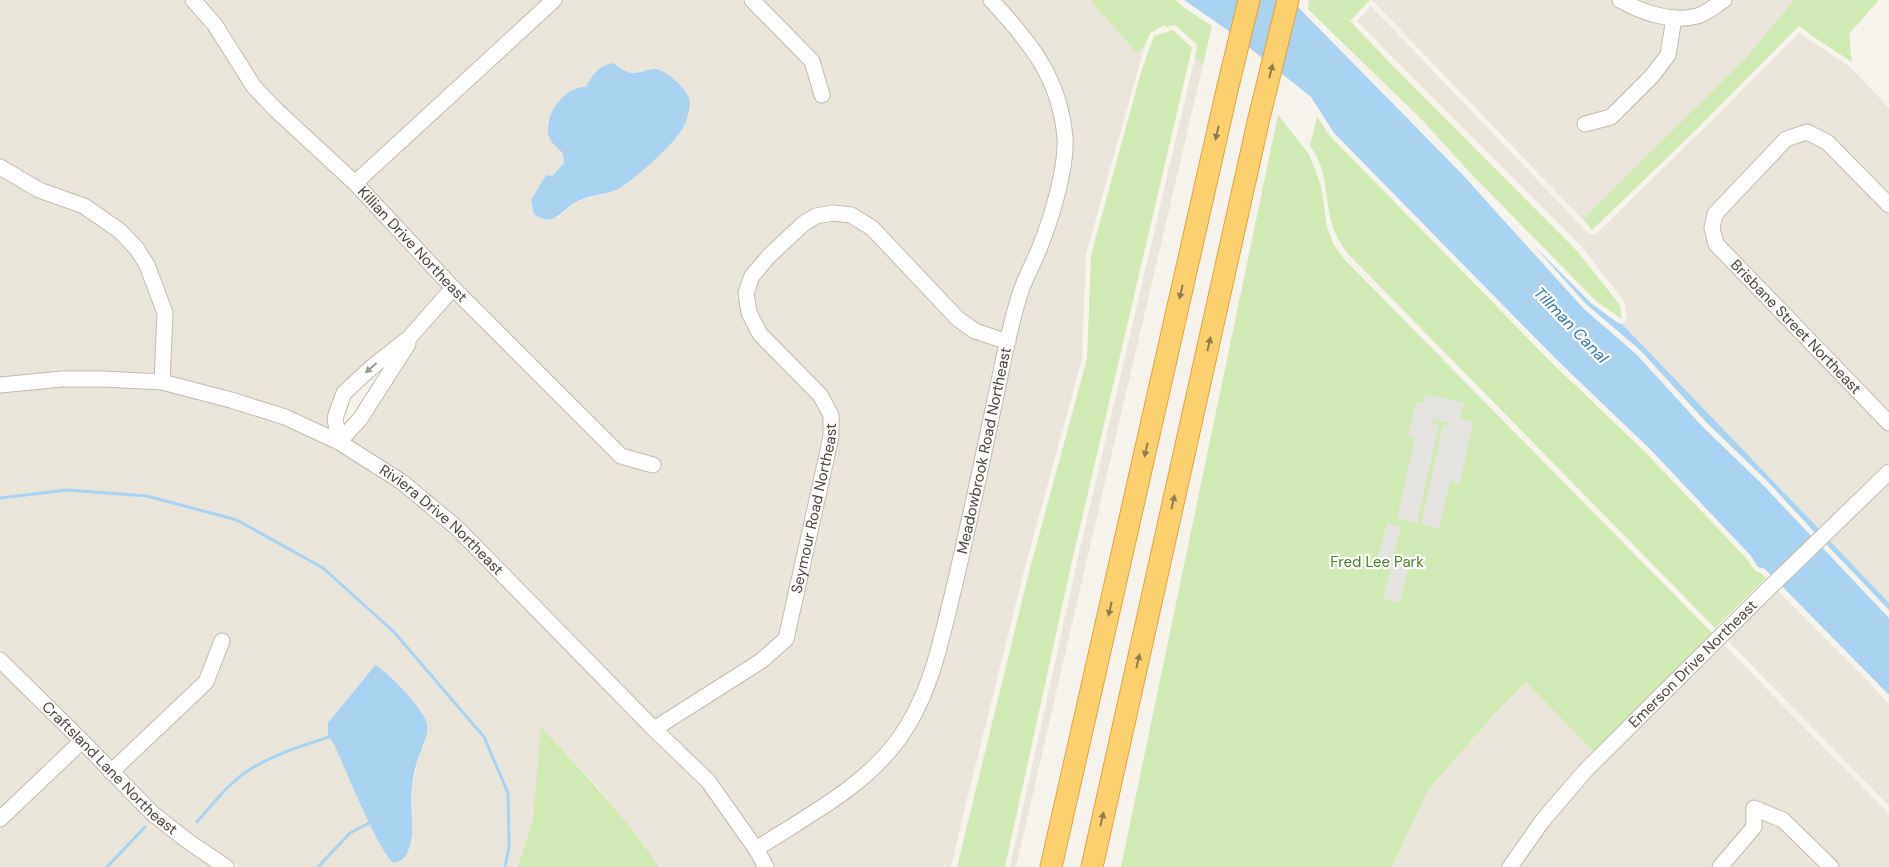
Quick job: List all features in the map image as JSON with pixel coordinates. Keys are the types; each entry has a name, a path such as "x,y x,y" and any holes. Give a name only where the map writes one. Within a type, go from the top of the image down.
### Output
{"highway":[{"path":"1051,867 1249,0"},
{"path":"1092,867 1259,118 1288,0"}],"street":[{"name":"Killian Drive Northeast","path":"194,0 216,25 254,87 275,109 355,182 453,288 621,456 653,465"},
{"path":"355,182 554,0"},
{"path":"752,0 812,61 822,95"},
{"name":"Meadowbrook Road Northeast","path":"756,849 850,788 877,764 897,741 922,700 934,670 963,553 1008,342 1021,291 1041,244 1062,176 1065,140 1061,111 1053,86 1037,53 1016,26 991,0"},
{"path":"1620,0 1631,6 1674,18 1698,16 1724,0"},
{"path":"1585,124 1612,117 1652,76 1668,55 1674,18"},
{"name":"Brisbane Street Northeast","path":"1889,205 1827,142 1807,132 1786,139 1715,214 1712,228 1716,244 1889,422"},
{"path":"0,167 39,190 84,206 120,231 137,249 147,265 165,313 162,382"},
{"name":"Seymour Road Northeast","path":"654,729 761,661 786,638 831,437 831,415 820,395 760,334 749,313 746,293 752,276 769,256 803,224 816,216 833,213 851,215 872,228 958,319 975,331 1008,342"},
{"path":"338,442 335,418 344,393 372,367 409,338 453,288"},
{"path":"338,442 360,419 410,342 409,338"},
{"name":"Riviera Drive Northeast","path":"0,385 103,379 162,382 231,400 285,417 338,442 402,482 457,528 654,729 708,781 756,849 766,867"},
{"name":"Emerson Drive Northeast","path":"1510,867 1543,820 1586,770 1889,472"},
{"path":"111,772 206,682 222,641"},
{"name":"Craftsland Lane Northeast","path":"0,660 153,814 189,842 226,867"},
{"path":"0,819 82,741"},
{"path":"1720,867 1754,827 1754,808 1783,820 1831,867"}],"shaded area":[{"path":"0,0 184,0 445,289 406,332 402,333 402,336 369,362 331,431 168,377 153,262 42,185 0,159"},
{"path":"202,0 982,0 1032,57 1047,88 1055,113 1059,141 1056,176 1004,334 978,326 962,314 876,224 816,210 740,294 825,417 825,437 780,636 758,657 655,721 461,523 348,440 415,340 453,297 473,314 481,305 457,284 259,83 221,21","holes":["613,63 626,71 635,73 654,68 617,190 576,202 557,218 531,200 546,175 552,176 564,163 563,154 551,140 547,122 586,87 590,79"]},
{"path":"1000,0 1090,0 1137,53 1145,45 1086,254 1082,359 1024,571 951,867 773,867 764,850 911,730 1027,292 1068,176 1059,82 1042,50"},
{"path":"1372,0 1794,0 1744,60 1587,224"},
{"path":"1371,6 1590,235 1596,234 1799,33 1849,66 1889,108 1889,196 1812,128 1811,125 1805,124 1704,225 1704,234 1707,234 1711,249 1889,432 1889,464 1821,531 1622,324 1627,319 1624,301 1582,247 1357,21"},
{"path":"1195,57 1203,65 1016,867 1010,867 1077,562"},
{"path":"1806,139 1823,147 1889,214 1889,413 1721,240 1718,228 1720,216 1789,145"},
{"path":"0,175 81,211 116,236 132,253 142,268 159,315 156,376 0,379"},
{"path":"833,219 849,221 867,233 1001,346 957,552 928,668 917,698 901,725 873,760 846,783 758,841 663,730 790,643 837,414 765,330 754,310 753,293 757,278 806,228 817,221"},
{"path":"61,385 160,388 229,406 283,423 333,446 333,449 336,448 397,487 452,533 651,737 704,786 751,852 759,867 659,867 596,785 542,728 533,818 518,867 239,867 193,837 157,809 120,772 212,683 229,637 218,634 201,678 112,764 0,651 0,391","holes":["370,670 416,705 423,713 425,743 419,754 412,788 413,832 335,746 328,735 328,723"]},
{"path":"1425,394 1465,403 1459,418 1473,422 1460,483 1450,481 1439,529 1421,524 1443,425 1451,426 1451,423 1433,419 1432,422 1439,426 1417,523 1397,518 1415,438 1408,436 1416,402 1423,403"},
{"path":"1889,480 1889,603 1829,540"},
{"path":"1387,523 1401,527 1393,557 1410,562 1400,603 1383,598 1392,562 1378,558"},
{"path":"1776,589 1889,704 1889,806 1726,639"},
{"path":"1718,639 1889,814 1889,867 1392,867 1428,790 1499,709 1526,682"},
{"path":"0,669 74,741 0,812"},
{"path":"81,749 148,819 215,867 0,867 0,827"}],"green space":[{"path":"1090,0 1176,0 1183,7 1212,26 1203,65 1195,57 1196,44 1175,25 1166,27 1165,25 1150,33 1145,45 1137,53"},
{"path":"1309,0 1370,0 1350,21 1577,251 1620,305 1622,319 1596,301 1474,177 1422,120 1308,9"},
{"path":"1794,0 1879,0 1849,34 1852,62 1799,26 1697,129 1592,230 1583,219 1744,60"},
{"path":"1173,30 1192,48 1072,561 1005,867 957,867 1029,572 1087,359 1091,255 1141,72 1154,36"},
{"name":"Fred Lee Park","path":"1278,115 1309,154 1321,186 1327,227 1334,245 1346,261 1718,639 1598,756 1526,682 1499,709 1428,790 1392,867 1121,867"},
{"path":"1317,117 1330,136 1551,362 1646,453 1747,559 1755,571 1761,573 1766,578 1715,628 1345,250 1333,227 1323,175 1316,155 1310,146"},
{"path":"541,727 618,812 659,867 518,867 533,818"}],"water":[{"name":"Tillman Canal","path":"1184,0 1291,0 1462,174 1583,308 1636,354 1702,426 1763,485 1889,618 1889,695 1765,569 1758,567 1751,556 1650,449 1555,358 1334,133 1311,97 1226,29"},
{"path":"613,63 633,73 657,69 673,79 687,94 690,102 684,127 659,156 623,186 611,192 581,200 552,219 541,218 534,214 531,200 546,175 552,176 564,163 563,154 550,139 548,131 551,113 569,92 577,88 586,87 596,72 603,66"},
{"path":"1533,245 1592,304 1622,324 1821,531 1817,535 1767,481 1706,422 1640,350 1586,304"},
{"path":"1829,540 1889,603 1889,610 1825,543"},
{"path":"375,665 413,701 427,724 427,732 412,783 411,843 406,856 394,863 380,844 371,827 335,746 328,735 328,723"}],"waterway":[{"path":"0,498 67,490 147,496 237,520 323,568 394,632 484,737 508,793 509,847 505,867"},
{"path":"197,822 226,789 246,772 277,755 332,736"},
{"path":"318,867 350,833 373,821"},
{"path":"107,867 145,827"}]}
